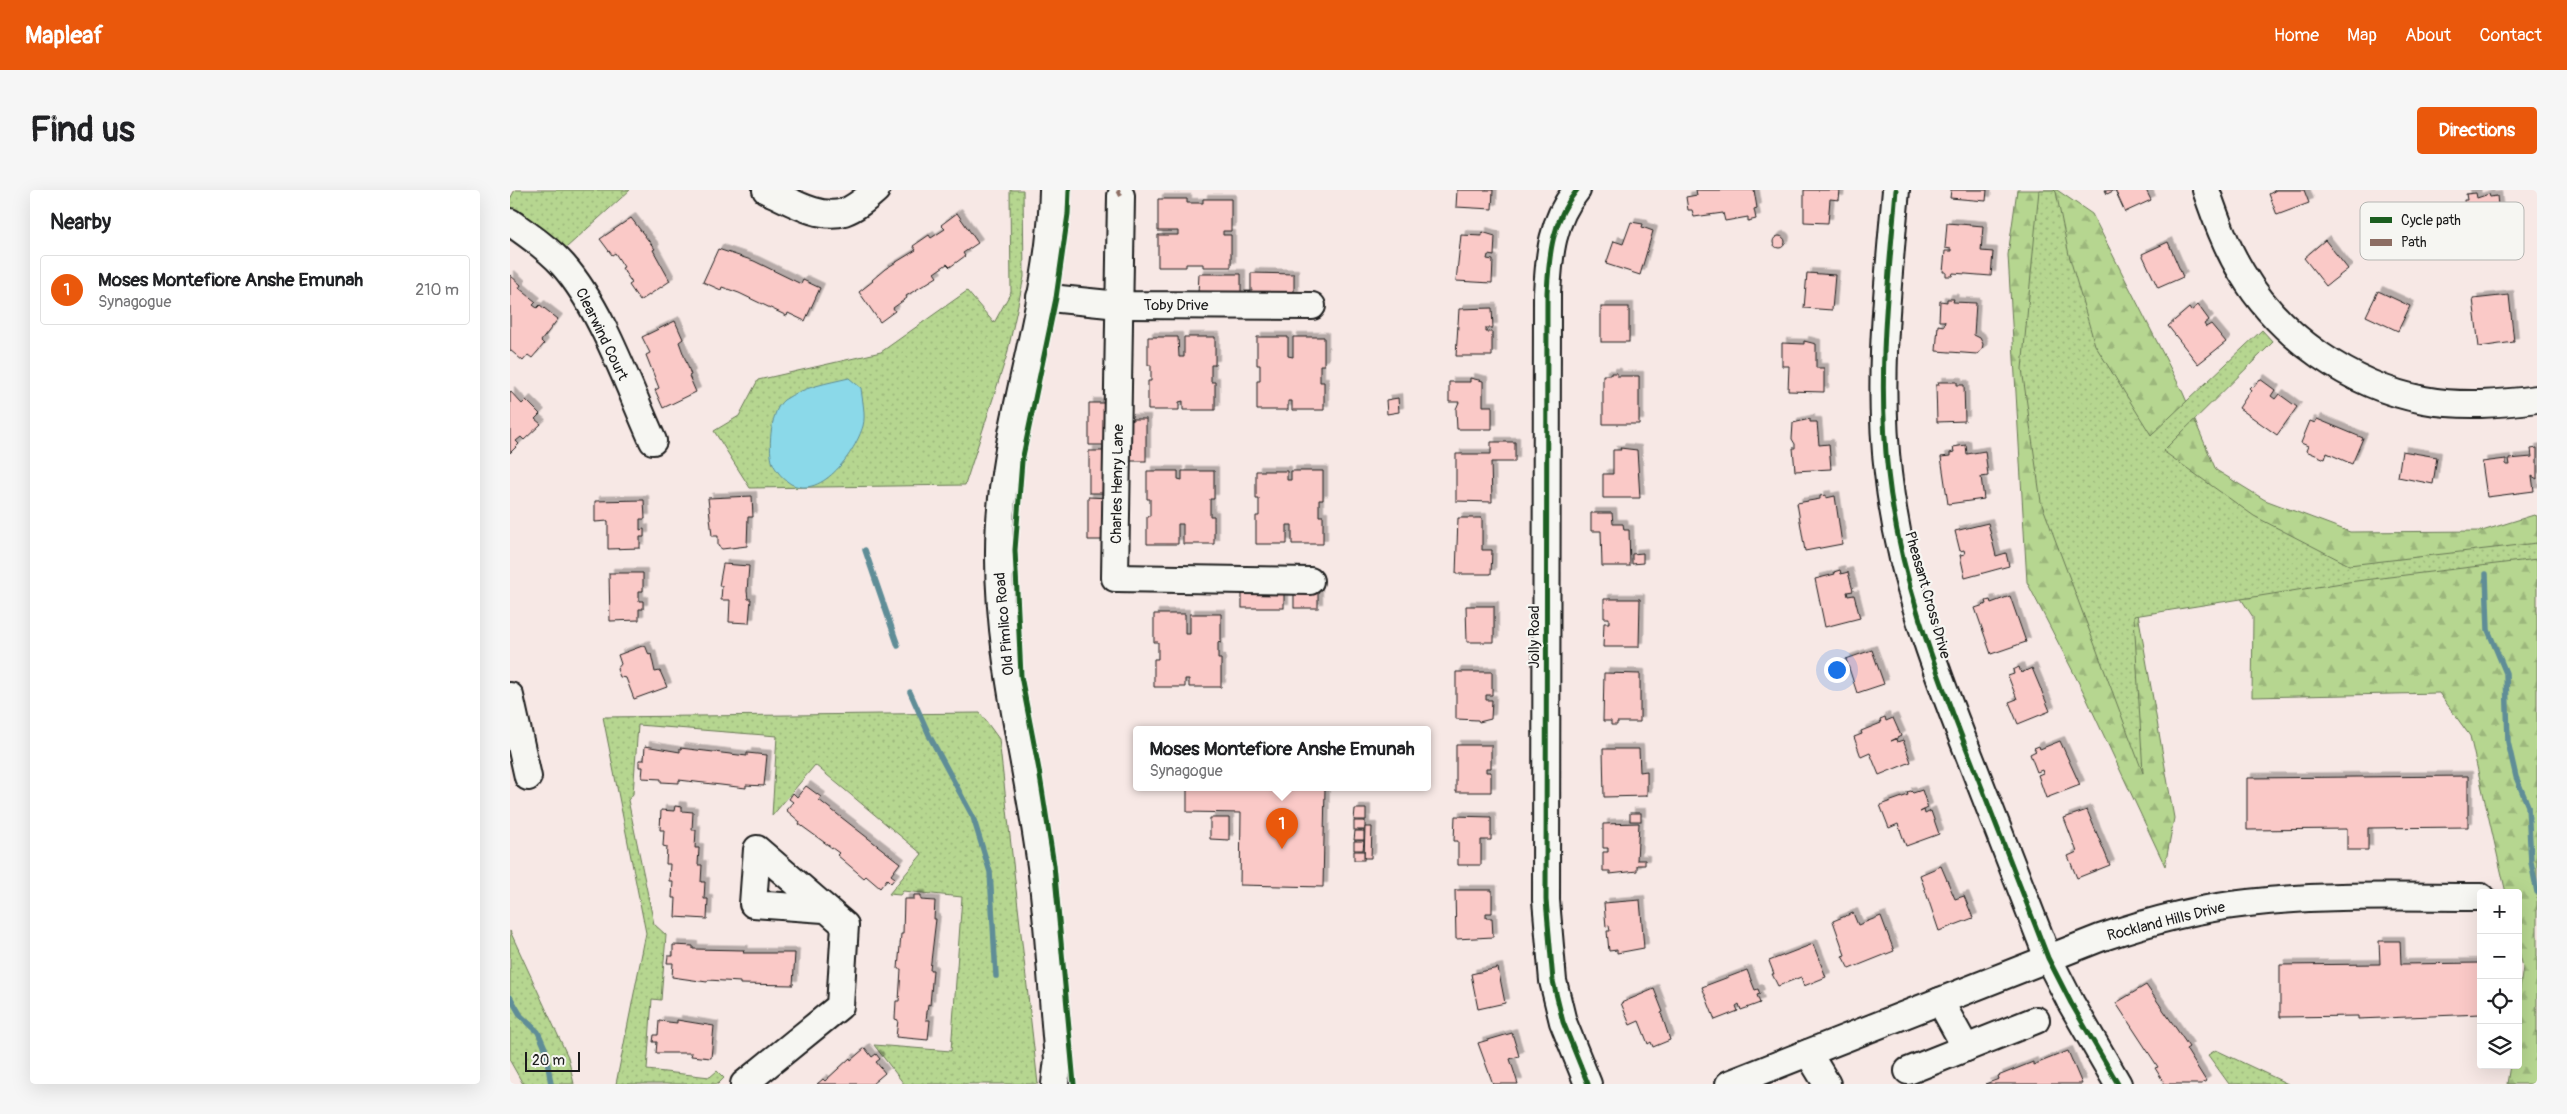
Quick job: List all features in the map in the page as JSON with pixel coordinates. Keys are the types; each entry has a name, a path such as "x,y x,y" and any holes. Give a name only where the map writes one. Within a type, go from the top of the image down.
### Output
{"street":[{"path":"766,190 818,212 832,214 845,212 876,190"},
{"name":"Old Pimlico Road","path":"1053,190 1048,248 1040,297 1012,432 1002,495 998,550 1000,604 1006,666 1041,865 1057,1072 1068,1084"},
{"name":"Jolly Road","path":"1577,190 1568,201 1556,227 1549,258 1547,293 1546,900 1553,981 1563,1022 1588,1084"},
{"name":"Pheasant Cross Drive","path":"1896,190 1882,374 1883,425 1894,520 1904,569 1935,669 2048,958 2071,1003 2118,1084"},
{"path":"2206,190 2226,245 2243,275 2263,302 2288,330 2322,357 2353,375 2388,390 2423,400 2458,404 2496,404 2537,399"},
{"name":"Charles Henry Lane","path":"1121,196 1115,578 1310,581"},
{"name":"Clearwind Court","path":"510,222 546,248 576,281 593,306 652,441"},
{"name":"Toby Drive","path":"1040,297 1119,305 1312,306"},
{"path":"510,696 528,777"},
{"name":"Rockland Hills Drive","path":"1729,1084 2048,958 2140,924 2247,903 2306,898 2477,897"},
{"path":"744,1084 840,1006 845,925 824,909"},
{"path":"1940,1001 1966,1048"},
{"path":"1908,1071 2036,1020"},
{"path":"1808,1053 1827,1084"}],"green space":[{"path":"515,190 630,190 566,248 510,208 510,199"},
{"path":"1010,190 1023,190 1024,277 1007,355 965,485 750,488 714,431 739,416 758,380 881,352 967,291 994,323 1011,292"},
{"path":"2017,190 2057,190 2092,214 2183,393 2216,470 2265,500 2350,532 2482,531 2534,515 2537,516 2537,1084 2507,1084 2509,1069 2522,1069 2522,889 2505,889 2470,736 2439,693 2252,697 2253,617 2219,565 2130,568 2174,818 2165,866 2083,691 2027,582 2008,255"},
{"path":"2039,190 2054,190 2056,192 2069,255 2095,345 2151,435 2262,330 2273,342 2163,451 2254,516 2349,565 2537,543 2537,559 2348,582 2134,616 2143,773 2041,502 2022,369"},
{"path":"980,713 999,739 1038,1084 904,1084 874,1045 951,1051 962,897 903,891 900,895 889,894 922,854 815,765 772,816 777,736 638,725 633,794 628,800 654,924 666,935 661,1000 652,999 647,1070 710,1077 717,1071 724,1078 718,1084 616,1084 646,933 603,717"},
{"path":"510,931 568,1057 574,1084 523,1084 510,1061"},
{"path":"2216,1050 2288,1084 2229,1084 2208,1055"}],"water":[{"path":"849,378 861,388 864,412 863,426 853,447 846,459 826,479 815,485 803,487 791,484 777,471 772,461 771,438 776,412 784,400 799,392"}],"building":[{"path":"1457,190 1493,190 1492,209 1456,207"},
{"path":"1696,190 1754,190 1757,208 1754,209 1756,219 1748,221 1748,217 1725,221 1723,213 1694,217 1692,210 1688,210 1686,197 1697,195"},
{"path":"1804,190 1840,190 1839,200 1830,199 1828,223 1804,222"},
{"path":"1951,190 1987,190 1986,201 1950,198"},
{"path":"2105,190 2115,190 2107,194"},
{"path":"2115,190 2146,190 2151,200 2125,212"},
{"path":"2276,190 2304,190 2309,203 2277,215 2269,194"},
{"path":"2476,193 2477,198 2489,194 2490,197 2497,196 2498,202 2464,202 2464,200 2467,200 2466,194"},
{"path":"1158,199 1187,199 1187,203 1203,203 1203,199 1231,199 1231,231 1223,231 1223,235 1231,235 1231,267 1203,267 1203,264 1186,264 1186,267 1158,267 1158,235 1178,235 1178,231 1158,231"},
{"path":"957,213 978,243 963,253 965,256 950,267 947,264 934,273 937,277 906,296 907,298 893,308 895,311 880,322 859,292 885,269 916,250 913,246 929,235 931,238 945,229 941,225"},
{"path":"631,218 655,249 653,250 670,281 640,301 629,285 632,283 615,253 612,255 600,239"},
{"path":"1631,222 1643,224 1642,227 1653,231 1640,275 1606,264 1614,241 1623,244"},
{"path":"1947,223 1983,226 1981,251 1993,252 1991,276 1953,273 1952,276 1946,276 1946,272 1943,272 1945,251 1951,251 1951,249 1945,248"},
{"path":"1482,232 1495,236 1494,256 1488,255 1487,259 1493,260 1492,283 1456,281 1461,235 1482,236"},
{"path":"1779,236 1785,242 1779,248 1773,242"},
{"path":"2325,240 2348,269 2326,286 2304,258"},
{"path":"2168,242 2183,277 2158,288 2142,254"},
{"path":"718,249 754,261 801,284 803,280 820,288 805,321 788,313 787,316 739,293 722,287 721,290 703,282"},
{"path":"1251,273 1294,274 1294,295 1251,294"},
{"path":"1807,273 1835,275 1832,310 1804,308"},
{"path":"1199,274 1241,274 1241,295 1198,294"},
{"path":"510,275 521,285 519,288 536,302 533,305 537,308 540,305 558,319 541,341 544,344 532,358 528,355 523,361 510,350"},
{"path":"2378,291 2410,306 2398,331 2366,316"},
{"path":"2509,295 2514,342 2479,347 2473,299"},
{"path":"1947,299 1954,299 1953,302 1976,303 1974,335 1980,338 1983,344 1982,350 1977,354 1936,351 1938,325 1944,326 1945,321 1939,321 1940,301 1947,302"},
{"path":"2198,305 2209,320 2204,324 2206,327 2211,324 2226,342 2198,364 2168,326 2189,308 2191,311"},
{"path":"1601,307 1629,307 1629,342 1601,342"},
{"path":"1492,308 1493,328 1486,328 1486,332 1492,332 1492,356 1456,356 1459,309"},
{"path":"675,321 683,339 679,342 696,392 663,408 655,390 659,388 646,355 650,353 642,337"},
{"path":"1148,337 1178,337 1179,357 1184,357 1184,337 1215,337 1215,365 1211,365 1211,382 1215,382 1215,410 1183,410 1183,401 1179,402 1179,410 1148,410 1148,381 1151,381 1151,365 1148,365"},
{"path":"1257,337 1288,337 1288,356 1293,357 1293,337 1324,337 1324,365 1320,365 1320,382 1324,382 1324,410 1292,410 1292,401 1288,401 1288,410 1257,410 1257,381 1260,381 1260,365 1257,365"},
{"path":"1804,341 1816,344 1816,368 1824,368 1824,392 1788,391 1789,366 1782,366 1782,343 1804,344"},
{"path":"1611,373 1617,373 1617,376 1639,376 1639,424 1603,424 1603,375 1611,375"},
{"path":"1470,378 1483,381 1483,406 1492,406 1492,429 1457,429 1456,409 1459,402 1449,402 1449,382 1470,382"},
{"path":"2260,379 2275,390 2271,396 2275,399 2279,394 2297,407 2277,435 2239,408 2251,390 2249,388 2251,386 2253,388"},
{"path":"1938,382 1957,382 1957,385 1964,385 1965,421 1937,422 1936,385 1939,385"},
{"path":"510,391 522,404 526,400 540,414 535,419 541,424 524,440 521,437 516,441 519,444 510,453"},
{"path":"1398,398 1399,412 1387,414 1386,400"},
{"path":"1089,403 1109,403 1110,445 1089,445"},
{"path":"1125,419 1146,419 1146,461 1125,461"},
{"path":"1810,419 1810,422 1817,422 1819,445 1829,444 1831,469 1795,471 1793,448 1795,448 1795,444 1792,439 1793,423"},
{"path":"2317,419 2363,438 2352,464 2327,453 2325,459 2306,451 2308,446 2301,443 2310,421 2315,423"},
{"path":"1491,442 1515,442 1515,462 1491,462 1492,502 1456,501 1456,454 1491,454"},
{"path":"1966,445 1967,454 1985,451 1988,476 1981,477 1984,499 1948,504 1941,457 1950,456 1950,453 1954,452 1953,447"},
{"path":"1620,448 1637,450 1640,498 1603,498 1603,474 1613,474 1613,450 1621,450"},
{"path":"2537,448 2537,479 2532,476 2534,491 2487,497 2482,462 2506,459 2506,465 2510,465 2509,459 2532,457 2531,449"},
{"path":"1089,451 1110,451 1109,493 1089,493"},
{"path":"2402,451 2437,457 2433,484 2398,477"},
{"path":"1147,471 1178,471 1178,479 1182,480 1182,471 1214,471 1214,499 1210,499 1210,516 1214,516 1214,544 1183,544 1183,524 1178,524 1178,544 1147,544 1147,516 1150,516 1150,499 1147,499"},
{"path":"1256,471 1287,471 1287,480 1291,480 1291,471 1323,471 1323,500 1319,500 1319,516 1323,516 1323,544 1292,544 1292,525 1287,525 1287,544 1256,544 1256,516 1259,516 1259,499 1256,499"},
{"path":"1826,495 1826,498 1835,496 1842,544 1805,551 1797,503 1820,499 1820,496"},
{"path":"752,496 753,517 748,517 747,546 722,549 718,546 718,536 712,536 708,498"},
{"path":"1088,497 1110,498 1109,540 1088,540"},
{"path":"644,500 645,519 640,519 640,530 644,529 644,537 640,537 640,548 608,549 608,521 595,522 595,501"},
{"path":"1591,513 1612,513 1613,524 1623,524 1624,530 1629,530 1630,566 1602,566 1601,531 1591,531"},
{"path":"1458,518 1482,518 1482,550 1492,550 1491,574 1456,574"},
{"path":"1988,523 1996,556 2006,553 2009,566 1965,578 1960,555 1965,554 1964,550 1960,551 1955,531"},
{"path":"1643,553 1643,563 1632,564 1632,554"},
{"path":"723,564 749,566 747,591 748,599 751,599 749,623 729,622 730,600 721,600 722,586 719,586"},
{"path":"1840,570 1841,574 1848,572 1853,591 1847,592 1848,596 1854,595 1860,618 1825,627 1815,579 1835,574 1834,572"},
{"path":"609,573 643,573 643,591 639,591 639,601 643,601 643,609 639,609 639,620 610,621"},
{"path":"1242,587 1284,587 1284,608 1242,608"},
{"path":"1294,587 1318,587 1318,608 1294,608"},
{"path":"2010,596 2026,642 1991,654 1975,608 1987,604 1986,601 1990,600 1991,603"},
{"path":"1604,599 1640,599 1639,647 1603,647 1604,623 1609,623 1609,618 1604,618"},
{"path":"1466,606 1494,606 1494,642 1467,642"},
{"path":"1154,614 1185,614 1185,634 1190,634 1190,614 1221,614 1221,643 1218,642 1218,659 1221,659 1221,687 1189,687 1189,679 1185,679 1185,687 1154,687 1154,659 1158,659 1158,642 1154,642"},
{"path":"645,645 649,655 651,654 655,672 660,671 667,687 634,699 626,678 620,677 617,669 621,664 618,655"},
{"path":"1872,650 1884,684 1857,693 1846,659"},
{"path":"2019,667 2021,673 2032,668 2050,711 2018,724 2009,702 2017,699 2008,676 2014,674 2013,670"},
{"path":"1456,672 1492,672 1492,695 1486,695 1486,700 1492,700 1491,719 1479,722 1478,720 1456,719"},
{"path":"1604,673 1640,674 1640,722 1617,722 1617,725 1611,725 1611,721 1603,721"},
{"path":"1885,717 1886,721 1893,718 1901,736 1891,741 1896,739 1897,742 1903,740 1911,762 1879,775 1870,753 1861,757 1854,737 1862,734 1861,731 1881,723 1880,719"},
{"path":"2060,741 2080,785 2046,798 2038,775 2043,773 2042,770 2037,772 2030,754 2036,751 2034,748 2039,746 2040,749"},
{"path":"1456,745 1491,745 1491,768 1486,768 1486,772 1491,772 1491,792 1456,792"},
{"path":"645,746 680,752 680,748 747,756 747,753 767,755 764,786 746,785 746,788 679,780 679,783 661,782 661,779 642,778 643,767 639,767 639,760 644,760"},
{"path":"1603,749 1639,749 1640,772 1647,771 1647,796 1604,797"},
{"path":"2468,776 2468,827 2368,828 2368,850 2347,850 2347,829 2247,830 2247,778"},
{"path":"806,786 821,797 819,800 900,863 891,875 895,878 891,883 887,879 880,888 866,876 864,878 837,855 839,853 799,824 800,822 786,810 793,802 789,799 793,793 797,797"},
{"path":"1922,790 1928,808 1924,810 1925,814 1931,811 1939,834 1906,846 1898,824 1889,828 1880,805 1908,795 1907,792 1911,791 1913,793"},
{"path":"1187,791 1325,791 1323,887 1240,885 1241,813 1187,812"},
{"path":"675,806 682,807 682,811 693,812 692,830 696,830 695,848 699,848 698,865 702,865 701,882 705,882 704,899 708,899 707,919 675,917 676,898 672,898 673,881 669,881 670,864 666,864 667,847 663,846 664,830 660,830 661,810 674,811"},
{"path":"1355,809 1366,809 1366,820 1354,820"},
{"path":"2087,810 2110,865 2077,878 2068,856 2077,852 2064,818"},
{"path":"1630,813 1641,813 1641,821 1630,821"},
{"path":"1455,816 1491,817 1491,840 1481,840 1481,865 1458,865 1458,841 1454,841"},
{"path":"1210,818 1229,818 1229,840 1210,839"},
{"path":"1354,821 1365,821 1365,830 1354,830"},
{"path":"1639,823 1637,860 1645,860 1645,865 1637,865 1637,871 1610,874 1610,871 1603,871 1603,852 1608,852 1608,848 1603,848 1603,824"},
{"path":"1365,827 1372,827 1371,858 1364,858"},
{"path":"1355,831 1364,831 1364,840 1354,840"},
{"path":"1354,841 1364,841 1363,850 1354,850"},
{"path":"1354,851 1364,851 1364,860 1354,860"},
{"path":"1941,866 1955,899 1964,896 1973,918 1939,931 1920,875"},
{"path":"1455,890 1492,890 1492,913 1486,913 1486,918 1492,918 1493,937 1456,939"},
{"path":"914,895 921,895 921,900 935,901 934,919 936,919 930,970 933,970 930,1005 928,1004 926,1020 930,1020 928,1040 896,1037 898,1020 895,1019 896,1001 899,1001 901,969 898,969 901,934 903,934 904,899 914,899"},
{"path":"1640,900 1644,948 1617,953 1617,950 1609,951 1607,931 1610,931 1609,926 1606,927 1604,903"},
{"path":"1853,913 1858,925 1881,916 1894,951 1849,969 1842,956 1845,955 1833,921"},
{"path":"2379,941 2400,941 2401,964 2477,963 2477,1014 2358,1019 2358,1016 2280,1017 2280,965 2380,964"},
{"path":"1813,944 1826,977 1804,986 1801,977 1778,986 1772,974 1774,974 1769,961"},
{"path":"673,945 693,946 693,949 744,950 743,953 795,953 793,985 740,984 740,982 708,980 707,982 672,977 673,963 667,963 668,956 673,956"},
{"path":"1498,968 1505,1003 1478,1009 1471,974"},
{"path":"1747,970 1755,990 1758,989 1760,994 1757,995 1760,1003 1741,1010 1739,1004 1736,1006 1738,1011 1715,1020 1702,987"},
{"path":"2146,985 2189,1047 2186,1049 2206,1081 2201,1084 2165,1084 2155,1068 2158,1067 2116,1003"},
{"path":"1654,989 1663,1012 1661,1013 1670,1040 1653,1047 1651,1042 1648,1044 1639,1021 1630,1025 1621,1003"},
{"path":"677,1020 714,1026 711,1058 691,1056 692,1053 656,1053 657,1042 653,1042 654,1035 658,1035 659,1021 677,1023"},
{"path":"1512,1033 1519,1056 1510,1059 1518,1084 1493,1084 1478,1043"},
{"path":"865,1048 872,1057 876,1054 880,1059 876,1062 885,1073 872,1084 817,1084 823,1079 825,1081 850,1058 851,1060"},
{"path":"2068,1051 2082,1084 1985,1084 1999,1079 1998,1076 2033,1062 2033,1065"}],"waterway":[{"path":"865,550 898,646"},
{"path":"2486,574 2488,630 2506,673 2508,742 2516,777 2528,806 2531,862 2537,892"},
{"path":"910,692 930,737 973,817 990,872 996,976"},
{"path":"510,997 521,1016 538,1032 545,1048 551,1084"}],"marked path":[{"path":"1118,190 1121,196"}],"cycle path":[{"path":"1069,190 1068,214 1056,298 1022,461 1015,550 1021,676 1039,770 1054,865 1074,1084"},
{"path":"1577,190 1562,213 1553,238 1547,293 1546,900 1553,981 1563,1022 1588,1084"},
{"path":"1896,190 1885,332 1883,402 1888,473 1893,511 1909,584 1944,690 2048,958 2071,1003 2118,1084"}],"place":[{"name":"Moses Montefiore Anshe Emunah","path":"1282,849"}]}
